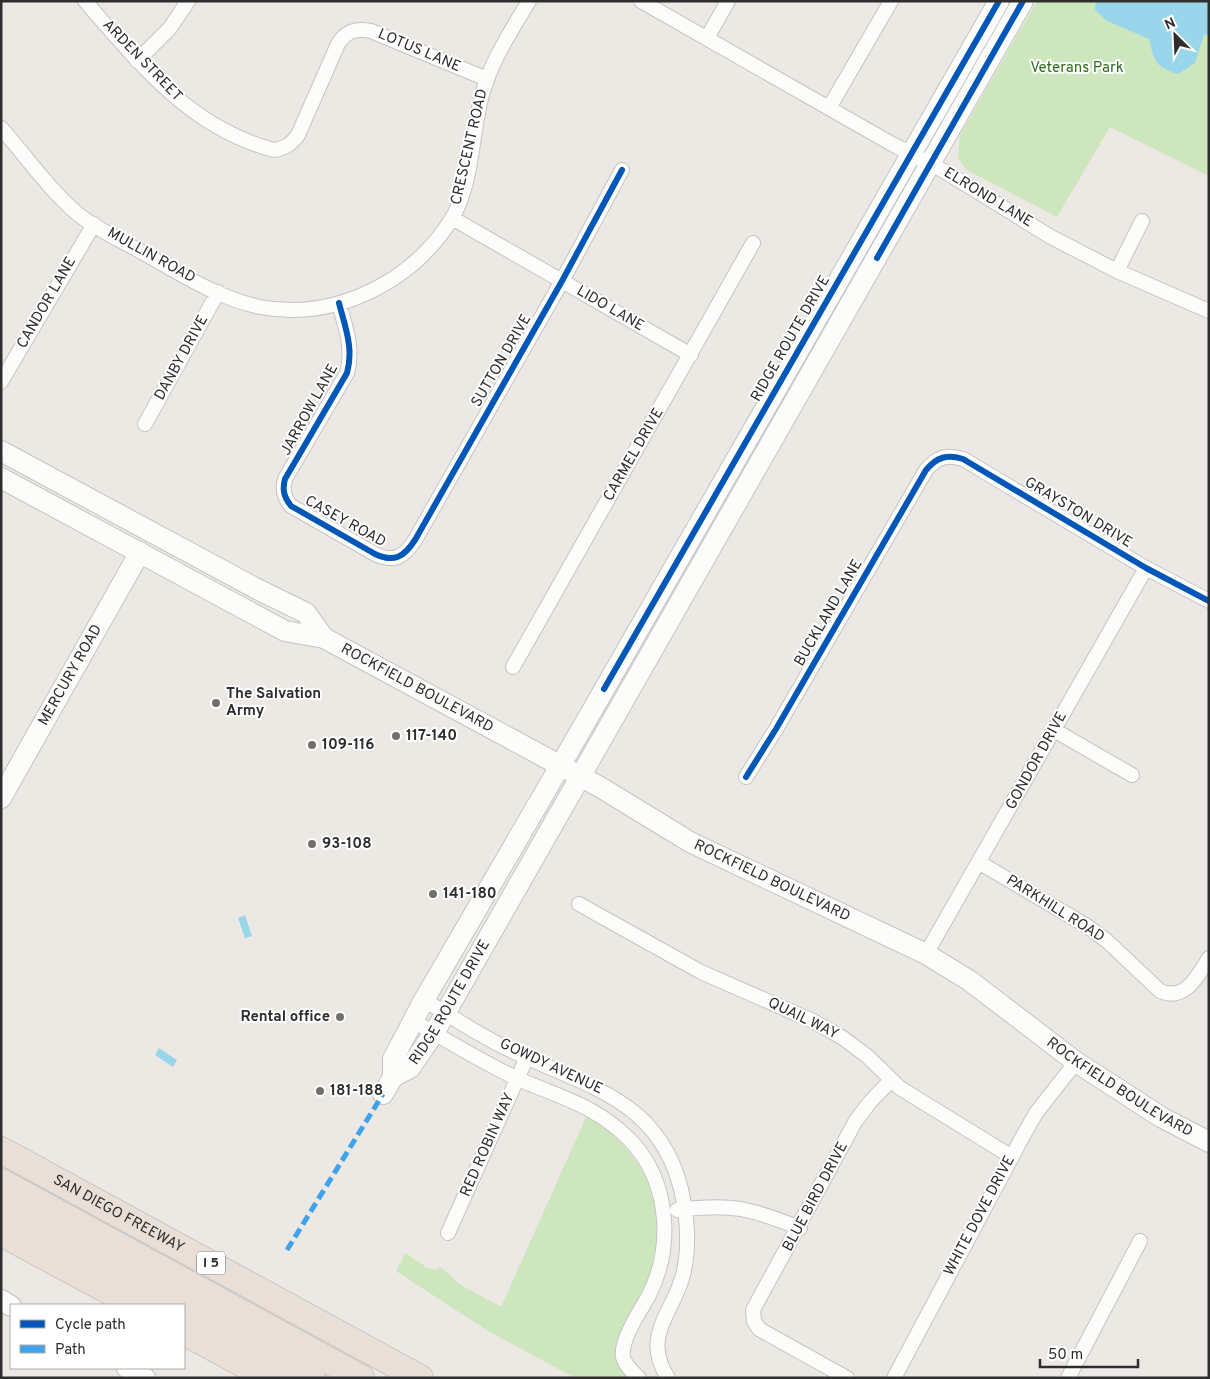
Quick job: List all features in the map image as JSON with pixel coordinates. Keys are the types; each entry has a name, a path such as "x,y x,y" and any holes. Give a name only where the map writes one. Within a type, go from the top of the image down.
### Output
{"highway":[{"name":"SAN DIEGO FREEWAY","path":"1,1150 420,1378"},
{"path":"1,1182 362,1378"},
{"path":"1,1210 176,1304"},
{"path":"1,1233 133,1304"},
{"path":"185,1309 312,1378"},
{"path":"185,1333 269,1378"}],"main road":[{"name":"RIDGE ROUTE DRIVE","path":"999,1 561,765 412,1020 393,1059 393,1076 410,1068 434,1032 1023,1"},
{"name":"ROCKFIELD BOULEVARD","path":"1,451 306,613 324,638"},
{"name":"ROCKFIELD BOULEVARD","path":"1,478 286,631 324,638 561,765 690,842 926,954 970,981 1076,1062 1161,1117 1209,1142"},
{"path":"140,552 168,540"},
{"name":"MERCURY ROAD","path":"1,798 140,552"},
{"path":"383,1094 393,1076"},
{"path":"129,1369 146,1378"}],"street":[{"name":"ARDEN STREET","path":"85,1 166,92 216,126 266,148 274,150 284,148"},
{"path":"137,60 170,28 188,1"},
{"name":"CRESCENT ROAD","path":"339,303 388,284 424,253 452,218 463,189 487,79 496,58 529,1"},
{"name":"ELROND LANE","path":"641,1 931,164 1051,237 1117,271 1209,311"},
{"path":"708,38 728,1"},
{"path":"829,108 891,1"},
{"name":"LOTUS LANE","path":"284,148 292,143 298,135 338,44 343,36 351,31 361,29 370,31 487,79"},
{"name":"MULLIN ROAD","path":"3,135 50,187 81,216 218,292 243,302 278,309 307,309 339,303"},
{"name":"SUTTON DRIVE","path":"398,559 408,551 415,540 562,281 622,170"},
{"name":"LIDO LANE","path":"452,218 691,355"},
{"path":"1117,271 1142,221"},
{"name":"CANDOR LANE","path":"1,382 94,224"},
{"name":"CARMEL DRIVE","path":"513,667 753,243"},
{"name":"DANBY DRIVE","path":"145,424 218,292"},
{"name":"JARROW LANE","path":"284,497 282,487 285,479 332,399 350,364 350,347 339,303"},
{"name":"GRAYSTON DRIVE","path":"934,461 943,456 954,456 963,459 1146,568 1209,601"},
{"name":"BUCKLAND LANE","path":"746,777 776,729 926,470 934,461"},
{"name":"CASEY ROAD","path":"284,497 291,506 375,554 385,559 398,559"},
{"name":"GONDOR DRIVE","path":"926,954 980,863 1146,568"},
{"path":"1054,730 1132,775"},
{"name":"PARKHILL ROAD","path":"980,863 1086,926 1122,954 1160,991 1175,994 1187,989 1209,958"},
{"name":"QUAIL WAY","path":"579,904 701,972 813,1021 843,1038 867,1056 891,1080 912,1096 1012,1157"},
{"name":"GOWDY AVENUE","path":"424,1000 505,1048 586,1082 613,1096 637,1114 655,1135 673,1163 681,1184 688,1248 683,1276 658,1331 657,1348 663,1370 668,1378"},
{"name":"GOWDY AVENUE","path":"412,1020 434,1032 448,1043 518,1078 596,1111 631,1141 649,1166 662,1197 666,1227 660,1264 650,1292 626,1337 623,1357 630,1369 639,1378"},
{"name":"RED ROBIN WAY","path":"448,1233 527,1057"},
{"name":"WHITE DOVE DRIVE","path":"894,1378 1036,1113 1076,1062"},
{"name":"BLUE BIRD DRIVE","path":"847,1378 758,1329 754,1321 753,1310 800,1228 862,1111 891,1080"},
{"path":"664,1212 713,1206 744,1208 800,1228"},
{"path":"1068,1378 1140,1241"}],"green space":[{"name":"Veterans Park","path":"1037,1 1209,1 1209,176 1110,127 1057,217 965,169 958,157 960,135"},
{"path":"587,1115 623,1145 648,1181 655,1202 658,1223 657,1246 652,1271 620,1337 621,1351 629,1378 575,1378 488,1331 396,1271 405,1253 428,1268 436,1270 441,1267 459,1284 501,1307"}],"water":[{"path":"1096,1 1209,1 1209,34 1204,35 1195,63 1178,74 1160,66 1154,58 1149,39 1107,21 1095,10"},
{"path":"245,915 252,936 245,938 238,918"},
{"path":"159,1048 177,1060 173,1067 155,1055"}],"marked path":[{"path":"287,1250 383,1094"}],"cycle path":[{"path":"604,689 999,1"},
{"path":"877,258 1023,1"},
{"path":"339,303 349,346 350,355 347,373 285,479 284,493 291,506 375,554 388,558 398,557 407,551 415,540 562,281 622,170"},
{"path":"746,777 776,729 926,470 938,459 947,457 963,459 1146,568 1209,601"}],"place":[{"name":"The Salvation Army","path":"216,703"},
{"name":"117-140","path":"396,736"},
{"name":"109-116","path":"312,745"},
{"name":"93-108","path":"312,844"},
{"name":"141-180","path":"433,894"},
{"name":"Rental office","path":"340,1017"},
{"name":"181-188","path":"320,1091"}]}
